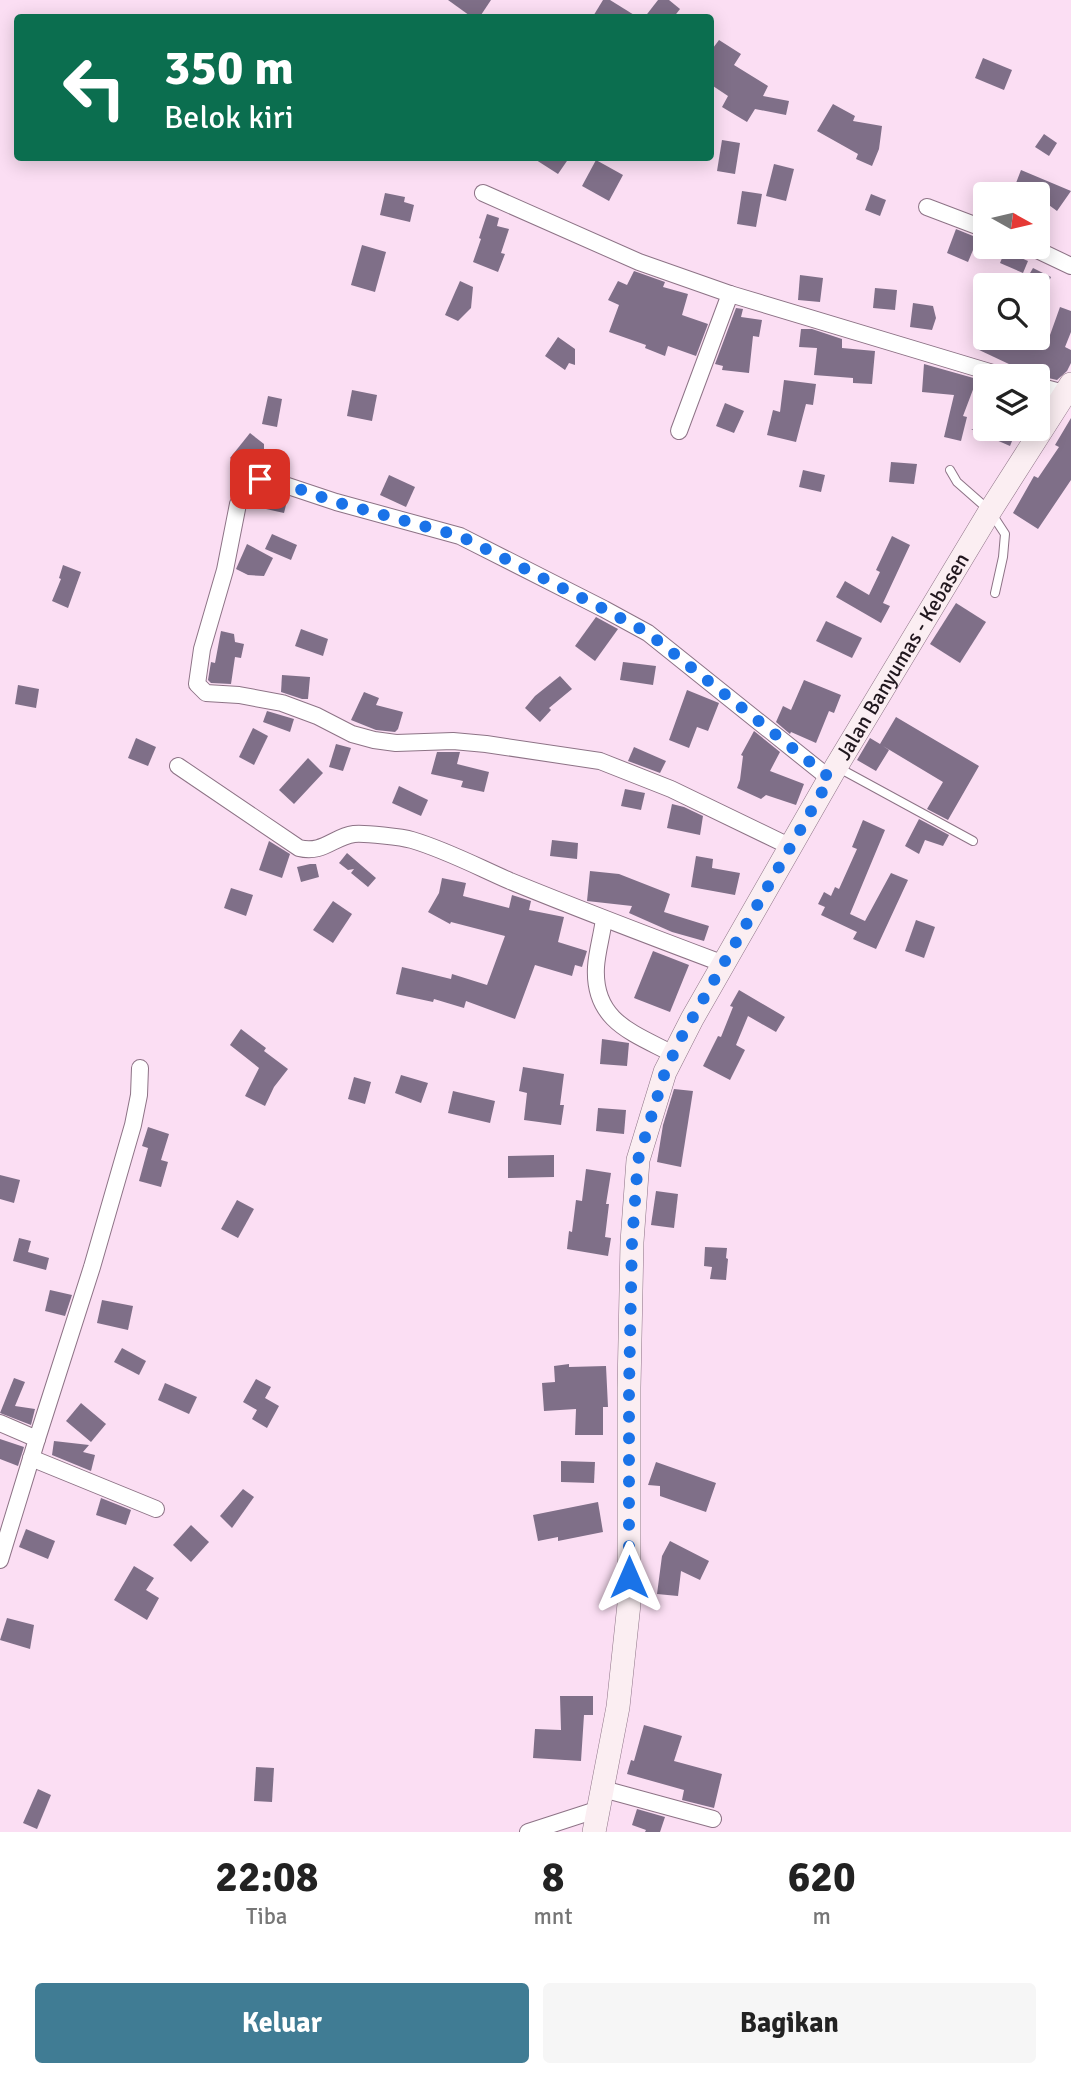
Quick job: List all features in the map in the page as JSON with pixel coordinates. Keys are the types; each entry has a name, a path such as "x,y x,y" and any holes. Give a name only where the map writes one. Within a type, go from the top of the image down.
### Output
{"main road":[{"name":"Jalan Banyumas - Kebasen","path":"594,1832 618,1707 629,1604 629,1388 632,1242 638,1160 665,1072 833,773 990,511 1068,388"}],"street":[{"path":"482,193 639,262 730,294 973,367"},
{"path":"927,207 973,224"},
{"path":"1050,256 1071,266"},
{"path":"679,431 730,294"},
{"path":"1050,387 1068,388"},
{"path":"791,847 671,789 600,761 475,743 396,743 374,740 352,734 317,716 282,703 203,691 197,684 202,649 225,570 238,505 247,490 264,478 336,502 460,536 648,633 833,773"},
{"path":"178,766 299,848 318,849 354,834 410,839 604,919 724,964"},
{"path":"604,919 596,967 601,1005 621,1026 673,1054"},
{"path":"0,1560 133,1125 139,1095 139,1068"},
{"path":"0,1423 37,1439"},
{"path":"31,1458 156,1510"},
{"path":"528,1832 601,1799 713,1819"}],"lane":[{"path":"950,470 957,482 990,511 1005,534 995,593"},
{"path":"833,773 973,841"}],"building":[{"path":"448,0 491,0 482,14 467,14"},
{"path":"603,0 610,0 633,14 594,14"},
{"path":"658,0 669,0 680,9 676,14 647,14"},
{"path":"719,40 741,54 734,65 768,86 763,96 789,101 786,115 755,109 747,122 722,107 728,96 714,87 714,47"},
{"path":"983,58 1012,70 1004,90 975,78"},
{"path":"833,104 855,116 853,121 882,126 879,149 872,166 856,159 858,154 817,131"},
{"path":"1044,134 1057,143 1049,156 1035,147"},
{"path":"722,140 740,143 735,174 717,171"},
{"path":"538,161 567,161 558,174"},
{"path":"595,161 623,175 609,201 582,186"},
{"path":"774,164 794,169 786,201 766,196"},
{"path":"1021,170 1050,182 1016,182"},
{"path":"1050,182 1071,191 1057,211 1050,206"},
{"path":"742,191 762,194 756,227 737,224"},
{"path":"385,193 405,197 404,202 414,205 410,222 380,215"},
{"path":"871,194 886,200 880,216 865,210"},
{"path":"487,214 499,218 497,226 509,229 501,253 505,254 498,272 473,262"},
{"path":"956,229 973,236 973,250 968,262 947,253"},
{"path":"362,245 386,252 375,292 351,285"},
{"path":"1002,259 1028,261 1023,273 1000,263"},
{"path":"1033,268 1043,273 1030,273"},
{"path":"634,271 665,282 663,287 688,294 682,315 708,324 696,356 668,346 665,356 645,348 646,345 609,332 619,305 608,300 618,281 627,285"},
{"path":"800,275 823,278 820,302 798,300"},
{"path":"460,281 473,287 471,308 458,321 445,315"},
{"path":"875,288 897,290 895,310 873,308"},
{"path":"913,303 933,306 936,318 932,330 910,327"},
{"path":"1060,307 1071,311 1071,332 1065,347 1071,350 1071,363 1057,380 1050,378 1050,364 1009,364 979,350 1050,350 1050,335"},
{"path":"736,308 743,309 741,317 762,320 759,337 753,336 749,373 722,370 723,366 715,364"},
{"path":"801,329 812,329 842,339 842,348 875,351 872,384 853,383 853,378 814,375 817,348 799,347"},
{"path":"558,337 575,349 575,365 569,363 565,370 545,356"},
{"path":"924,364 973,378 973,390 963,416 967,417 961,441 944,437 954,395 922,392"},
{"path":"784,380 816,384 813,405 806,404 796,442 767,435 773,410 780,412"},
{"path":"352,390 377,395 372,421 347,416"},
{"path":"268,396 282,399 277,427 262,424"},
{"path":"725,403 744,411 734,433 716,426"},
{"path":"1071,418 1071,480 1038,529 1013,513 1034,476 1038,478 1059,447 1055,445"},
{"path":"250,433 264,444 264,449 246,471 230,458"},
{"path":"999,441 1012,441 1010,446"},
{"path":"891,462 917,464 914,484 889,482"},
{"path":"803,470 825,475 821,492 799,487"},
{"path":"389,475 415,487 406,507 380,495"},
{"path":"270,491 288,497 284,513 266,509"},
{"path":"272,534 297,545 291,560 265,549"},
{"path":"892,536 910,545 883,603 890,606 881,623 836,597 845,581 869,595 880,572 876,570"},
{"path":"247,544 273,558 264,576 248,575 236,569"},
{"path":"63,565 81,572 68,608 52,601 61,579 59,578"},
{"path":"956,603 986,622 960,663 930,644"},
{"path":"596,617 618,629 595,661 575,646"},
{"path":"826,621 862,638 852,658 816,641"},
{"path":"301,629 328,639 323,656 295,646"},
{"path":"221,631 234,634 235,642 244,644 241,658 235,657 231,684 211,683 208,680 211,662 215,663"},
{"path":"623,662 656,666 653,685 620,680"},
{"path":"282,675 310,677 308,699 281,692"},
{"path":"560,676 572,689 549,708 551,710 540,722 525,708 535,696"},
{"path":"804,680 841,695 834,713 829,711 816,743 791,732 790,734 776,722 783,706 791,710"},
{"path":"18,685 39,689 36,708 15,704"},
{"path":"687,690 719,703 708,731 697,727 689,748 669,740"},
{"path":"364,692 379,698 376,705 403,712 395,732 376,730 351,720"},
{"path":"267,711 294,719 290,732 263,722"},
{"path":"896,717 979,766 948,820 927,809 943,782 883,746 889,750 876,771 857,760 870,738 880,744"},
{"path":"253,728 268,736 254,765 239,757"},
{"path":"754,731 780,752 770,771 804,784 796,805 766,795 761,799 737,788 743,756 741,755"},
{"path":"136,738 156,747 148,766 128,758"},
{"path":"336,744 351,748 343,771 329,767"},
{"path":"634,747 666,761 660,773 628,761"},
{"path":"437,752 460,752 457,764 489,772 484,792 461,787 463,781 431,774"},
{"path":"308,758 323,773 294,804 279,790"},
{"path":"399,786 428,800 421,816 392,803"},
{"path":"625,789 645,793 641,810 621,806"},
{"path":"672,804 703,816 700,835 667,828"},
{"path":"919,819 949,835 943,846 925,840 919,854 905,846"},
{"path":"863,820 885,830 850,914 865,921 891,873 908,880 876,949 853,939 857,932 821,915 825,907 818,904 824,892 831,896 835,887 839,889 857,849 852,847"},
{"path":"552,840 578,843 577,859 550,856"},
{"path":"269,841 290,854 282,878 259,870"},
{"path":"347,853 376,878 368,887 351,873 354,869 348,870 339,863"},
{"path":"696,856 713,859 712,868 740,873 735,895 691,887"},
{"path":"316,864 319,877 301,882 297,867"},
{"path":"590,871 619,874 670,894 664,912 709,926 704,941 672,932 629,913 632,906 587,901"},
{"path":"442,878 466,883 463,896 509,908 512,895 531,901 529,910 564,917 558,942 587,951 582,967 575,965 572,976 535,965 515,1019 466,1001 464,1008 434,999 433,1002 396,994 402,967 451,979 452,974 487,985 505,936 451,922 450,924 428,912 439,893"},
{"path":"231,888 253,895 246,916 224,908"},
{"path":"333,901 352,914 333,943 313,930"},
{"path":"916,920 935,927 924,958 905,951"},
{"path":"653,951 689,965 670,1012 634,998"},
{"path":"739,990 785,1017 776,1032 748,1016 736,1045 745,1050 730,1080 703,1066 718,1036 721,1037 733,1007 730,1006"},
{"path":"241,1029 288,1069 274,1087 265,1106 245,1096 259,1068 230,1045"},
{"path":"602,1039 629,1043 627,1066 600,1064"},
{"path":"523,1067 564,1074 560,1105 564,1105 561,1125 524,1120 527,1093 519,1091"},
{"path":"401,1075 428,1083 421,1103 395,1093"},
{"path":"354,1077 371,1082 365,1104 348,1099"},
{"path":"674,1089 693,1091 681,1167 657,1162 663,1125"},
{"path":"453,1091 495,1101 490,1123 448,1113"},
{"path":"598,1108 626,1110 624,1134 596,1131"},
{"path":"148,1127 169,1134 161,1160 168,1162 161,1187 139,1181 148,1148 142,1146"},
{"path":"554,1155 554,1177 508,1178 508,1156"},
{"path":"586,1169 611,1173 606,1204 609,1204 605,1237 611,1238 608,1256 567,1249 576,1200 582,1201"},
{"path":"0,1175 20,1180 14,1203 0,1199"},
{"path":"656,1191 678,1194 674,1228 651,1225"},
{"path":"237,1200 254,1209 238,1238 221,1229"},
{"path":"19,1238 31,1241 28,1252 49,1258 46,1270 13,1261"},
{"path":"705,1247 727,1248 726,1280 710,1279 712,1267 704,1266"},
{"path":"50,1290 72,1295 65,1316 45,1311"},
{"path":"102,1300 133,1306 128,1330 97,1323"},
{"path":"122,1348 146,1361 139,1375 114,1362"},
{"path":"569,1364 569,1367 606,1366 608,1407 603,1407 603,1435 575,1435 576,1409 544,1411 542,1383 555,1382 554,1366"},
{"path":"14,1378 25,1382 15,1406 35,1409 31,1425 0,1413"},
{"path":"256,1379 271,1387 265,1398 279,1406 267,1428 252,1419 257,1410 243,1402"},
{"path":"165,1383 197,1397 189,1414 158,1400"},
{"path":"81,1403 106,1424 91,1442 66,1421"},
{"path":"0,1439 24,1447 18,1466 0,1459"},
{"path":"54,1441 89,1445 83,1452 95,1455 91,1471 52,1455"},
{"path":"561,1461 595,1462 594,1483 561,1482"},
{"path":"656,1462 716,1483 706,1512 660,1496 660,1486 648,1485"},
{"path":"243,1489 254,1497 232,1528 220,1516"},
{"path":"101,1498 131,1510 126,1525 96,1515"},
{"path":"598,1502 603,1532 558,1541 558,1537 538,1541 533,1515"},
{"path":"191,1525 209,1542 191,1562 173,1545"},
{"path":"26,1529 55,1541 48,1559 19,1547"},
{"path":"670,1541 709,1561 700,1580 681,1571 678,1596 657,1594 662,1556"},
{"path":"134,1566 154,1578 146,1590 159,1598 147,1620 114,1600"},
{"path":"7,1618 34,1625 30,1649 0,1640"},
{"path":"560,1696 593,1696 593,1715 584,1715 581,1761 533,1758 535,1729 561,1730"},
{"path":"644,1725 682,1736 674,1761 722,1774 714,1808 682,1800 684,1790 627,1774 631,1760 634,1761"},
{"path":"256,1767 274,1768 272,1802 254,1801"},
{"path":"38,1789 51,1795 37,1829 23,1823"},
{"path":"637,1809 665,1817 660,1832 645,1832 646,1830 632,1825"}],"route":[{"path":"260,479 270,479 336,502 460,536 604,609 648,633 830,778 681,1038 665,1072 638,1160 632,1242 629,1577"}]}
